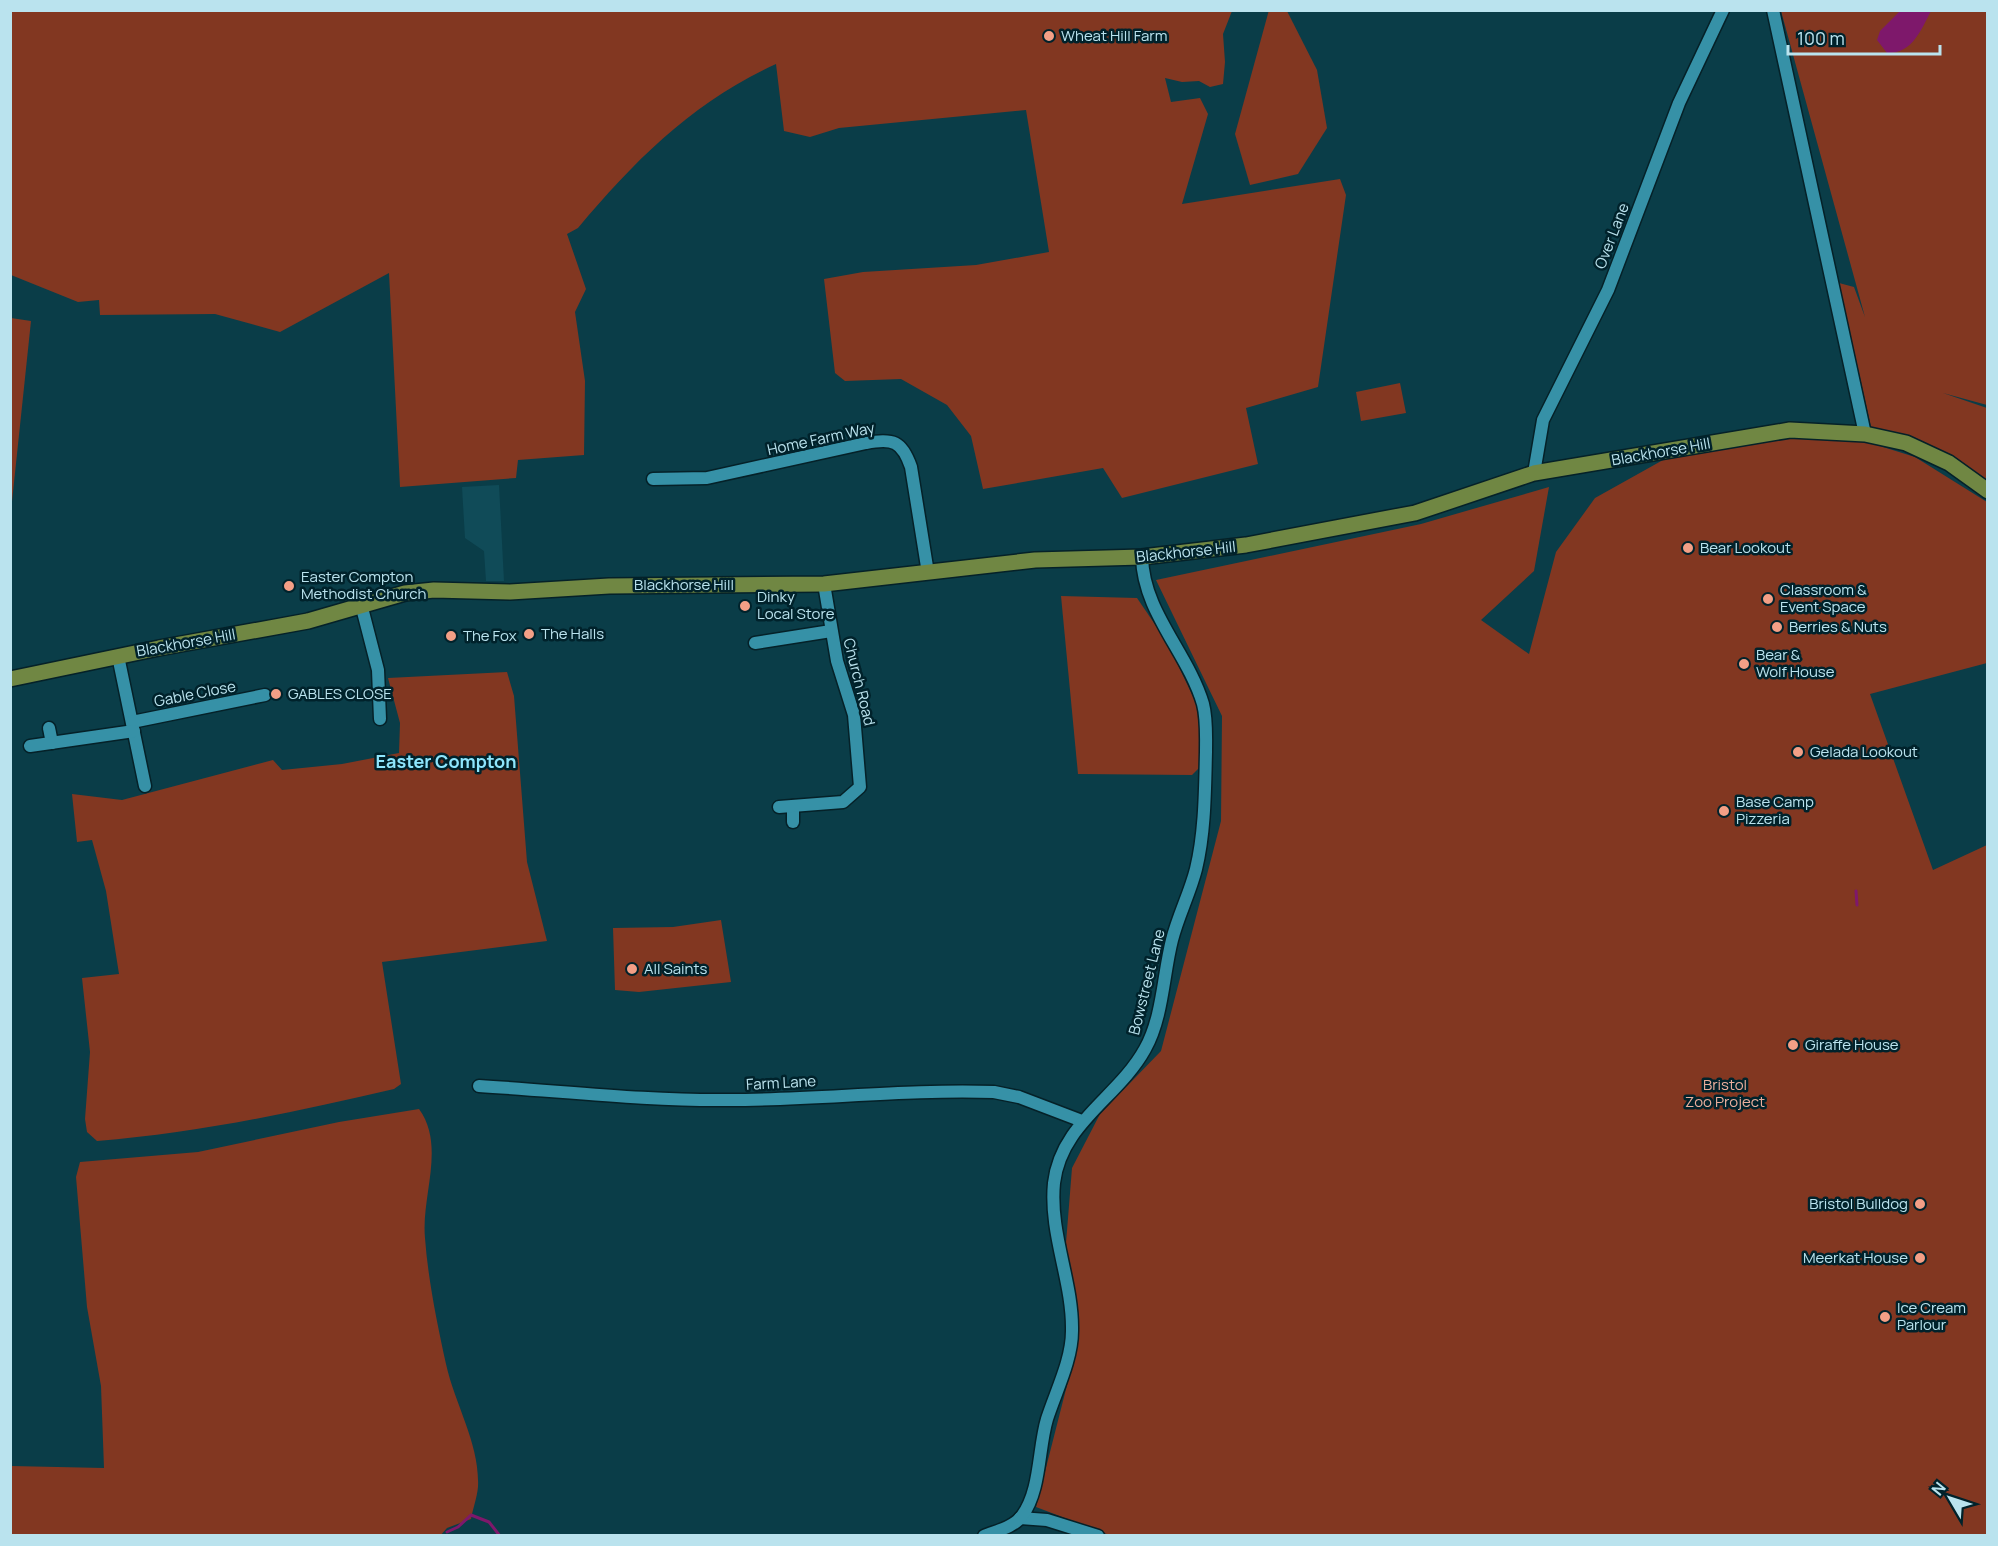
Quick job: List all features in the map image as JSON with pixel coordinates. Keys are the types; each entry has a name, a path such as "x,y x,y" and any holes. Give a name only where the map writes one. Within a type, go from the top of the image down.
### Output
{"main road":[{"name":"Blackhorse Hill","path":"10,679 118,656 299,623 405,593 434,590 510,592 609,586 824,584 1035,560 1142,557 1245,545 1415,513 1534,473 1790,430 1865,434 1921,449 1949,464 1988,490"}],"street":[{"name":"Over Lane","path":"1534,473 1543,420 1608,290 1679,103 1723,10"},
{"path":"1773,10 1865,434"},
{"name":"Home Farm Way","path":"653,479 707,478 874,441 894,442 906,452 911,467 928,573"},
{"name":"Bowstreet Lane","path":"1020,1518 1030,1501 1047,1420 1058,1390 1072,1333 1053,1204 1059,1159 1067,1141 1082,1121 1134,1067 1147,1046 1156,1019 1172,939 1196,870 1199,847 1206,752 1204,706 1196,685 1160,619 1143,577 1142,557"},
{"name":"Church Road","path":"779,807 843,802 860,787 854,715 831,631 824,584"},
{"path":"361,604 378,670 380,719"},
{"path":"755,643 831,631"},
{"path":"118,656 145,786"},
{"name":"Gable Close","path":"30,746 133,726 265,695"},
{"path":"49,728 52,743"},
{"path":"793,806 793,822"},
{"name":"Farm Lane","path":"478,1086 583,1095 692,1100 994,1092 1019,1097 1082,1121"},
{"path":"1030,1501 1047,1520"},
{"path":"984,1536 1020,1518 1047,1520 1098,1536"}],"shaded area":[{"path":"1900,11 1931,11 1915,40 1903,50 1887,53 1877,40 1880,31"},
{"path":"499,485 504,581 486,581 484,551 465,538 462,487"}],"green space":[{"path":"1269,10 1287,11 1317,70 1327,128 1298,174 1250,185 1235,134"},
{"path":"10,11 1232,11 1223,34 1225,62 1223,84 1210,87 1199,81 1182,82 1165,78 1171,102 1200,98 1208,114 1182,204 1340,179 1346,195 1318,387 1246,408 1258,464 1122,498 1103,468 983,489 971,436 947,405 901,379 845,381 835,373 824,279 863,272 976,265 1049,252 1026,110 839,128 810,137 784,131 776,64 746,79 692,114 644,156 578,228 567,234 586,289 575,312 585,381 584,455 518,460 516,478 400,487 389,273 280,332 215,314 100,315 99,300 78,302 11,275"},
{"path":"1781,11 1987,11 1987,405 1943,393 1987,408 1987,487 1937,449 1871,427 1839,283 1854,287 1865,317"},
{"path":"10,318 31,321 11,511"},
{"path":"1400,383 1406,413 1361,421 1356,392"},
{"name":"Bristol Zoo Project","path":"1790,438 1864,441 1915,457 1987,502 1987,663 1870,694 1933,870 1987,845 1987,1535 1112,1536 1036,1507 1078,1342 1066,1243 1072,1168 1100,1114 1161,1051 1221,821 1222,716 1156,580 1421,524 1549,487 1534,571 1481,620 1529,654 1556,552 1595,498 1663,460"},
{"path":"1061,596 1137,598 1167,642 1199,709 1201,766 1192,775 1078,774"},
{"path":"507,672 514,696 527,862 547,941 382,962 401,1084 394,1089 246,1121 172,1133 97,1141 87,1132 85,1119 90,1052 82,978 119,974 106,891 92,840 77,842 72,794 122,800 273,760 282,770 342,764 399,753 400,723 388,678"},
{"path":"721,920 731,982 639,992 615,990 613,928 673,927"},
{"path":"419,1109 427,1123 431,1139 431,1172 426,1205 425,1238 436,1317 450,1379 471,1440 478,1471 478,1487 471,1519 447,1528 440,1536 11,1535 11,1466 104,1468 101,1386 87,1307 76,1177 80,1162 198,1152 339,1122"}],"waterway":[{"path":"1856,891 1857,905"},
{"path":"447,1532 458,1527 471,1515 489,1522 500,1536"}],"place":[{"name":"Wheat Hill Farm","path":"1049,36"},
{"name":"Bear Lookout","path":"1688,548"},
{"name":"Easter Compton Methodist Church","path":"289,586"},
{"name":"Classroom & Event Space","path":"1768,599"},
{"name":"Dinky Local Store","path":"745,606"},
{"name":"Berries & Nuts","path":"1777,627"},
{"name":"The Halls","path":"529,634"},
{"name":"The Fox","path":"451,636"},
{"name":"Bear & Wolf House","path":"1744,664"},
{"name":"GABLES CLOSE","path":"276,694"},
{"name":"Gelada Lookout","path":"1798,752"},
{"name":"Base Camp Pizzeria","path":"1724,811"},
{"name":"All Saints","path":"632,969"},
{"name":"Giraffe House","path":"1793,1045"},
{"name":"Bristol Bulldog","path":"1920,1204"},
{"name":"Meerkat House","path":"1920,1258"},
{"name":"Ice Cream Parlour","path":"1885,1317"}],"district":[{"name":"Easter Compton","path":"446,762"}]}
